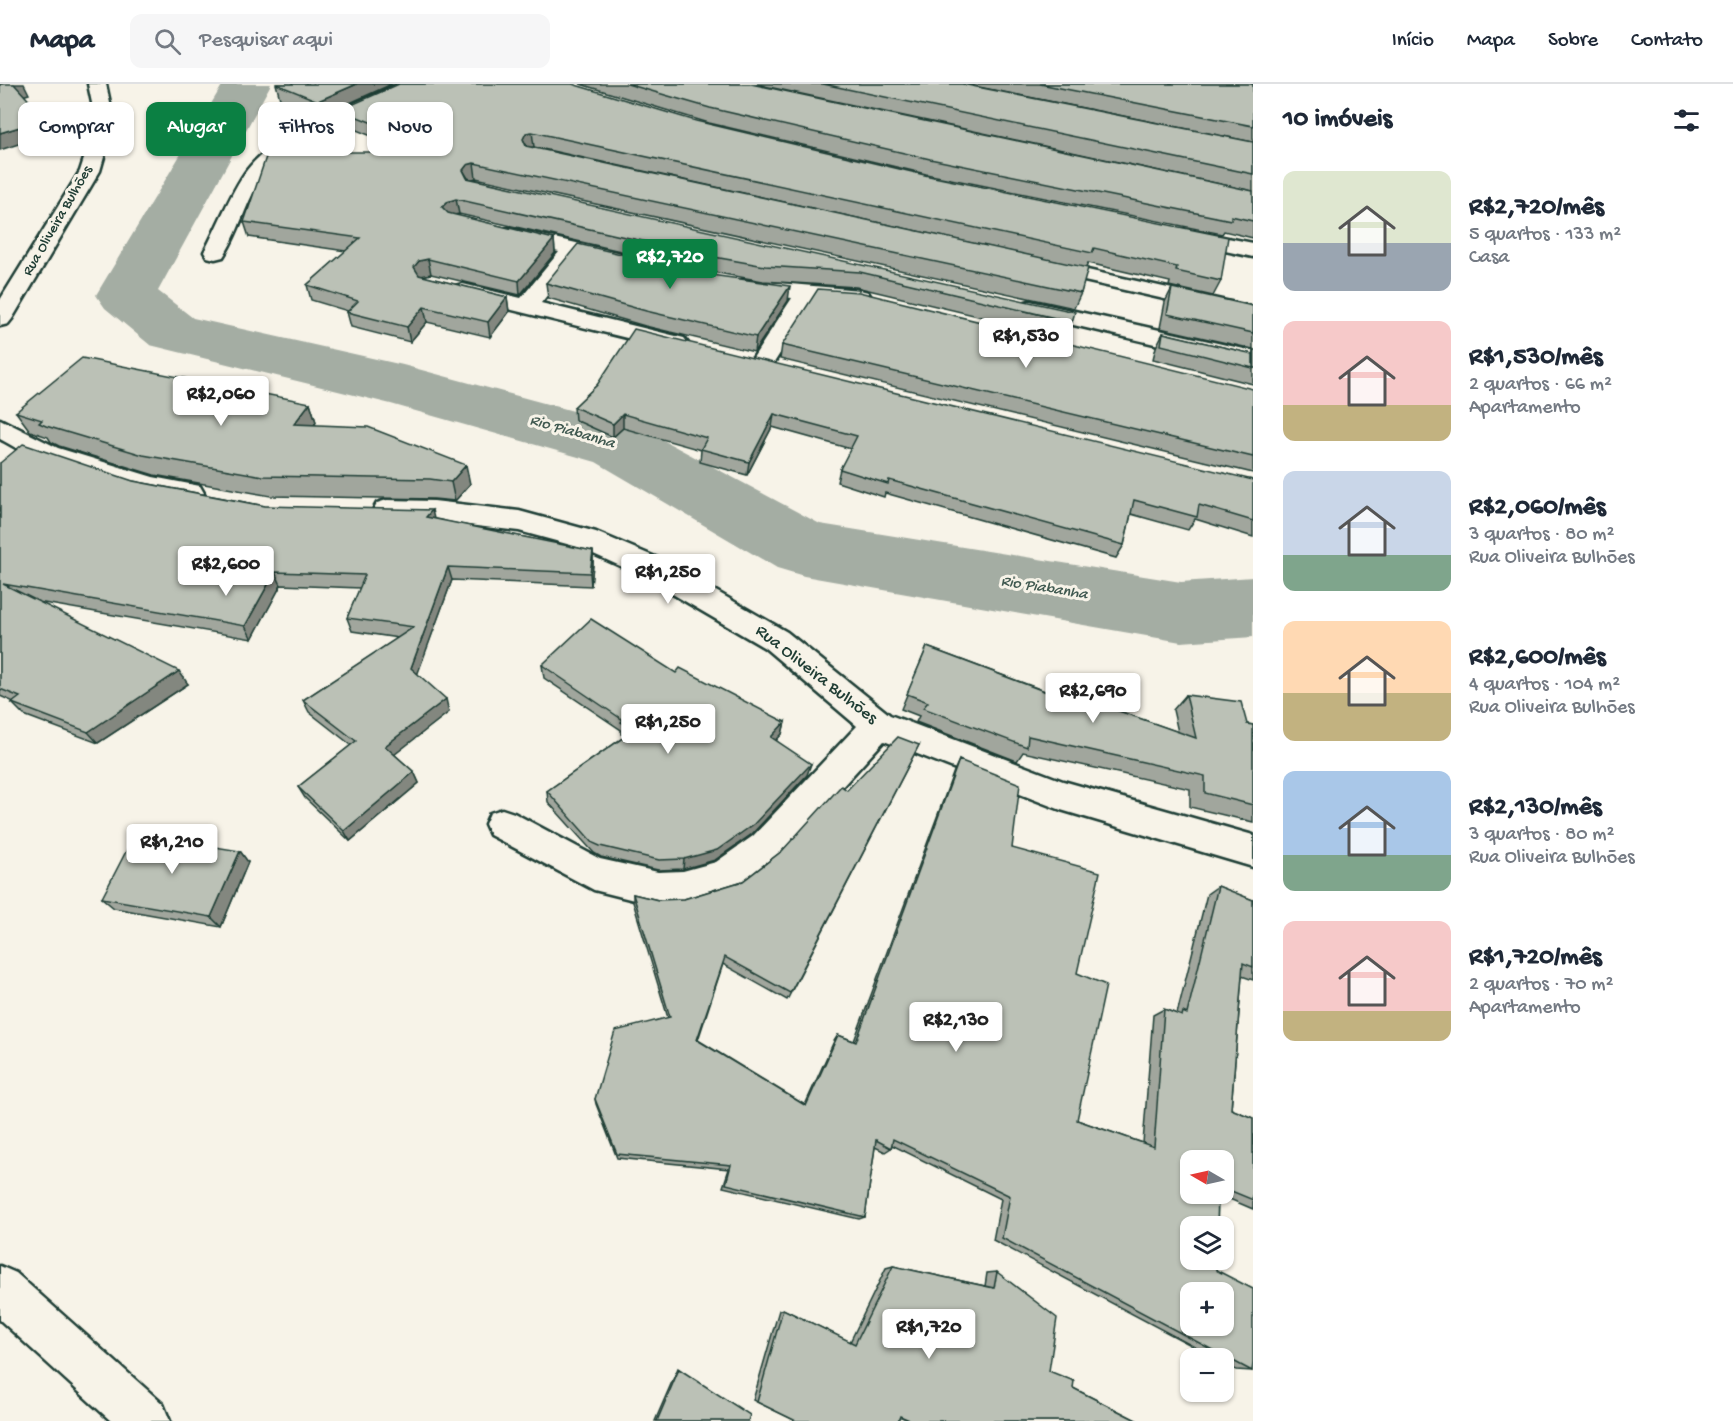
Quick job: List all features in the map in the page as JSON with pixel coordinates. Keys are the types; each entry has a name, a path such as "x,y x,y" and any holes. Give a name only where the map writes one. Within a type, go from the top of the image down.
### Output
{"street":[{"name":"Rua Oliveira Bulhões","path":"0,319 90,171 105,122 97,84"},
{"path":"215,252 255,173 276,152 300,137 413,84"},
{"path":"493,230 642,265"},
{"path":"1160,231 1253,250"},
{"path":"527,306 573,248"},
{"path":"722,283 764,290 856,296 886,302"},
{"path":"440,285 694,347"},
{"path":"761,364 806,294"},
{"path":"1007,303 1253,359"},
{"path":"0,428 49,454 152,486 217,498"},
{"name":"Rua Oliveira Bulhões","path":"357,510 434,511 519,521 586,539 650,567 776,640 879,725 1061,795 1253,851"},
{"path":"502,824 594,874 658,889 683,888 726,876 765,847 879,725"},
{"path":"0,1289 146,1421"}],"lane":[{"path":"1033,264 1253,313"}],"building":[{"path":"0,84 14,84 30,102 18,102 18,128 0,133"},
{"path":"276,84 357,84 318,101"},
{"path":"399,84 572,84 696,121 929,176 1228,237 1221,281 1176,271 1177,267 1094,248 1092,253 532,132 526,133 523,139 526,146 1088,268 1081,293 474,163 467,165 463,170 467,178 1075,312 1072,322 860,272 765,266 714,257 456,199 447,202 442,207 448,213 554,239 519,281 428,259 419,261 414,267 419,275 507,297 488,322 424,307 407,327 347,312 358,301 307,285 360,238 244,222 267,156 355,156 355,152 367,152 367,156 453,156 453,102 367,102 367,121 355,116 355,103"},
{"path":"627,84 751,84 1253,191 1253,221 1231,216 1231,220 930,159 710,108"},
{"path":"823,84 962,84 1253,142 1253,174"},
{"path":"1040,84 1253,84 1253,126"},
{"path":"578,244 711,275 790,286 756,337 646,311 546,283"},
{"path":"1172,288 1253,306 1253,333 1167,314"},
{"path":"818,289 859,292 1253,389 1253,457 782,345"},
{"path":"634,329 1253,480 1253,521 1199,505 1197,517 1134,500 1124,545 889,480 888,484 840,469 857,436 774,414 749,462 701,449 707,438 623,414 613,424 574,407 597,385"},
{"path":"1163,333 1253,354 1253,368 1161,345"},
{"path":"82,358 310,403 294,424 368,427 466,465 451,482 430,479 263,476 143,455 46,426 39,423 42,420 16,412"},
{"path":"23,444 133,481 265,506 432,510 426,517 593,551 590,573 448,567 411,668 446,699 385,746 414,772 344,831 298,787 356,741 303,700 414,627 347,618 365,575 275,572 245,626 3,584 179,671 88,732 12,703 20,697 0,689 0,463"},
{"path":"591,619 676,673 680,668 785,722 771,737 811,764 754,824 717,850 684,859 659,860 593,843 547,791 634,730 621,722 623,720 542,665"},
{"path":"927,647 1060,697 1059,690 1196,738 1186,695 1241,702 1247,724 1253,725 1253,805 1205,793 1205,776 1028,736 1027,747 923,708 928,702 907,694"},
{"path":"898,737 919,745 790,993 725,957 697,1040 806,1106 838,1035 856,1042 959,760 1020,784 1012,848 1100,872 1077,973 1106,985 1077,1120 1154,1147 1164,1009 1182,1016 1183,1012 1187,1014 1218,886 1253,900 1253,967 1243,963 1231,1109 1253,1118 1253,1200 1234,1192 1234,1150 1180,1150 1180,1204 1218,1204 1217,1216 1180,1216 1180,1270 1216,1270 1253,1289 1252,1371 1234,1361 1234,1348 1209,1348 1186,1336 1234,1336 1234,1282 1180,1282 1180,1333 1002,1238 1010,1196 893,1139 891,1148 876,1140 865,1217 726,1184 731,1165 617,1154 595,1099 615,1031 670,1017 633,894 658,900 684,899 743,881 782,851 841,786 847,790"},
{"path":"135,834 240,851 211,917 102,898"},
{"path":"893,1266 994,1288 997,1272 1057,1318 1049,1371 1074,1381 1073,1388 1138,1421 912,1421 900,1416 898,1421 796,1421 757,1402 783,1309 855,1344"},
{"path":"679,1369 750,1415 748,1421 657,1421"}],"waterway":[{"name":"Rio Piabanha","path":"247,84 126,295 172,332 403,386 620,446 804,549 1181,612 1253,607"}]}
